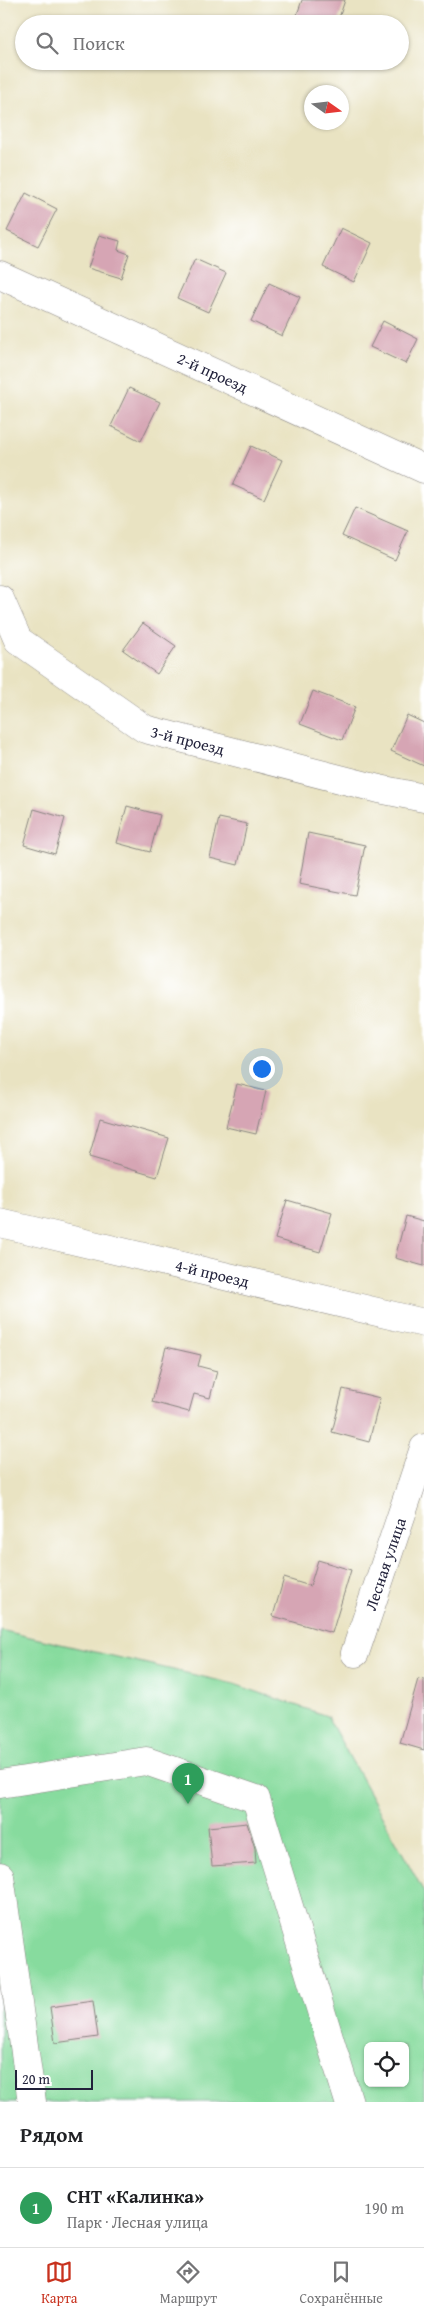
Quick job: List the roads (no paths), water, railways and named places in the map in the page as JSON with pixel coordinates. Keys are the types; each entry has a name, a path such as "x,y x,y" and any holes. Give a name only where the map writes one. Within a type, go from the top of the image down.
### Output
{"street":[{"name":"2-й проезд","path":"0,276 424,469"},
{"name":"3-й проезд","path":"0,599 18,640 145,729 379,789 424,798"},
{"name":"4-й проезд","path":"0,1223 424,1323"},
{"name":"Лесная улица","path":"355,1652 424,1448"},
{"path":"0,1784 146,1760 256,1799 348,2102"},
{"path":"0,1876 32,2102"}],"place":[{"name":"СНТ «Калинка»","path":"188,1804"}]}
